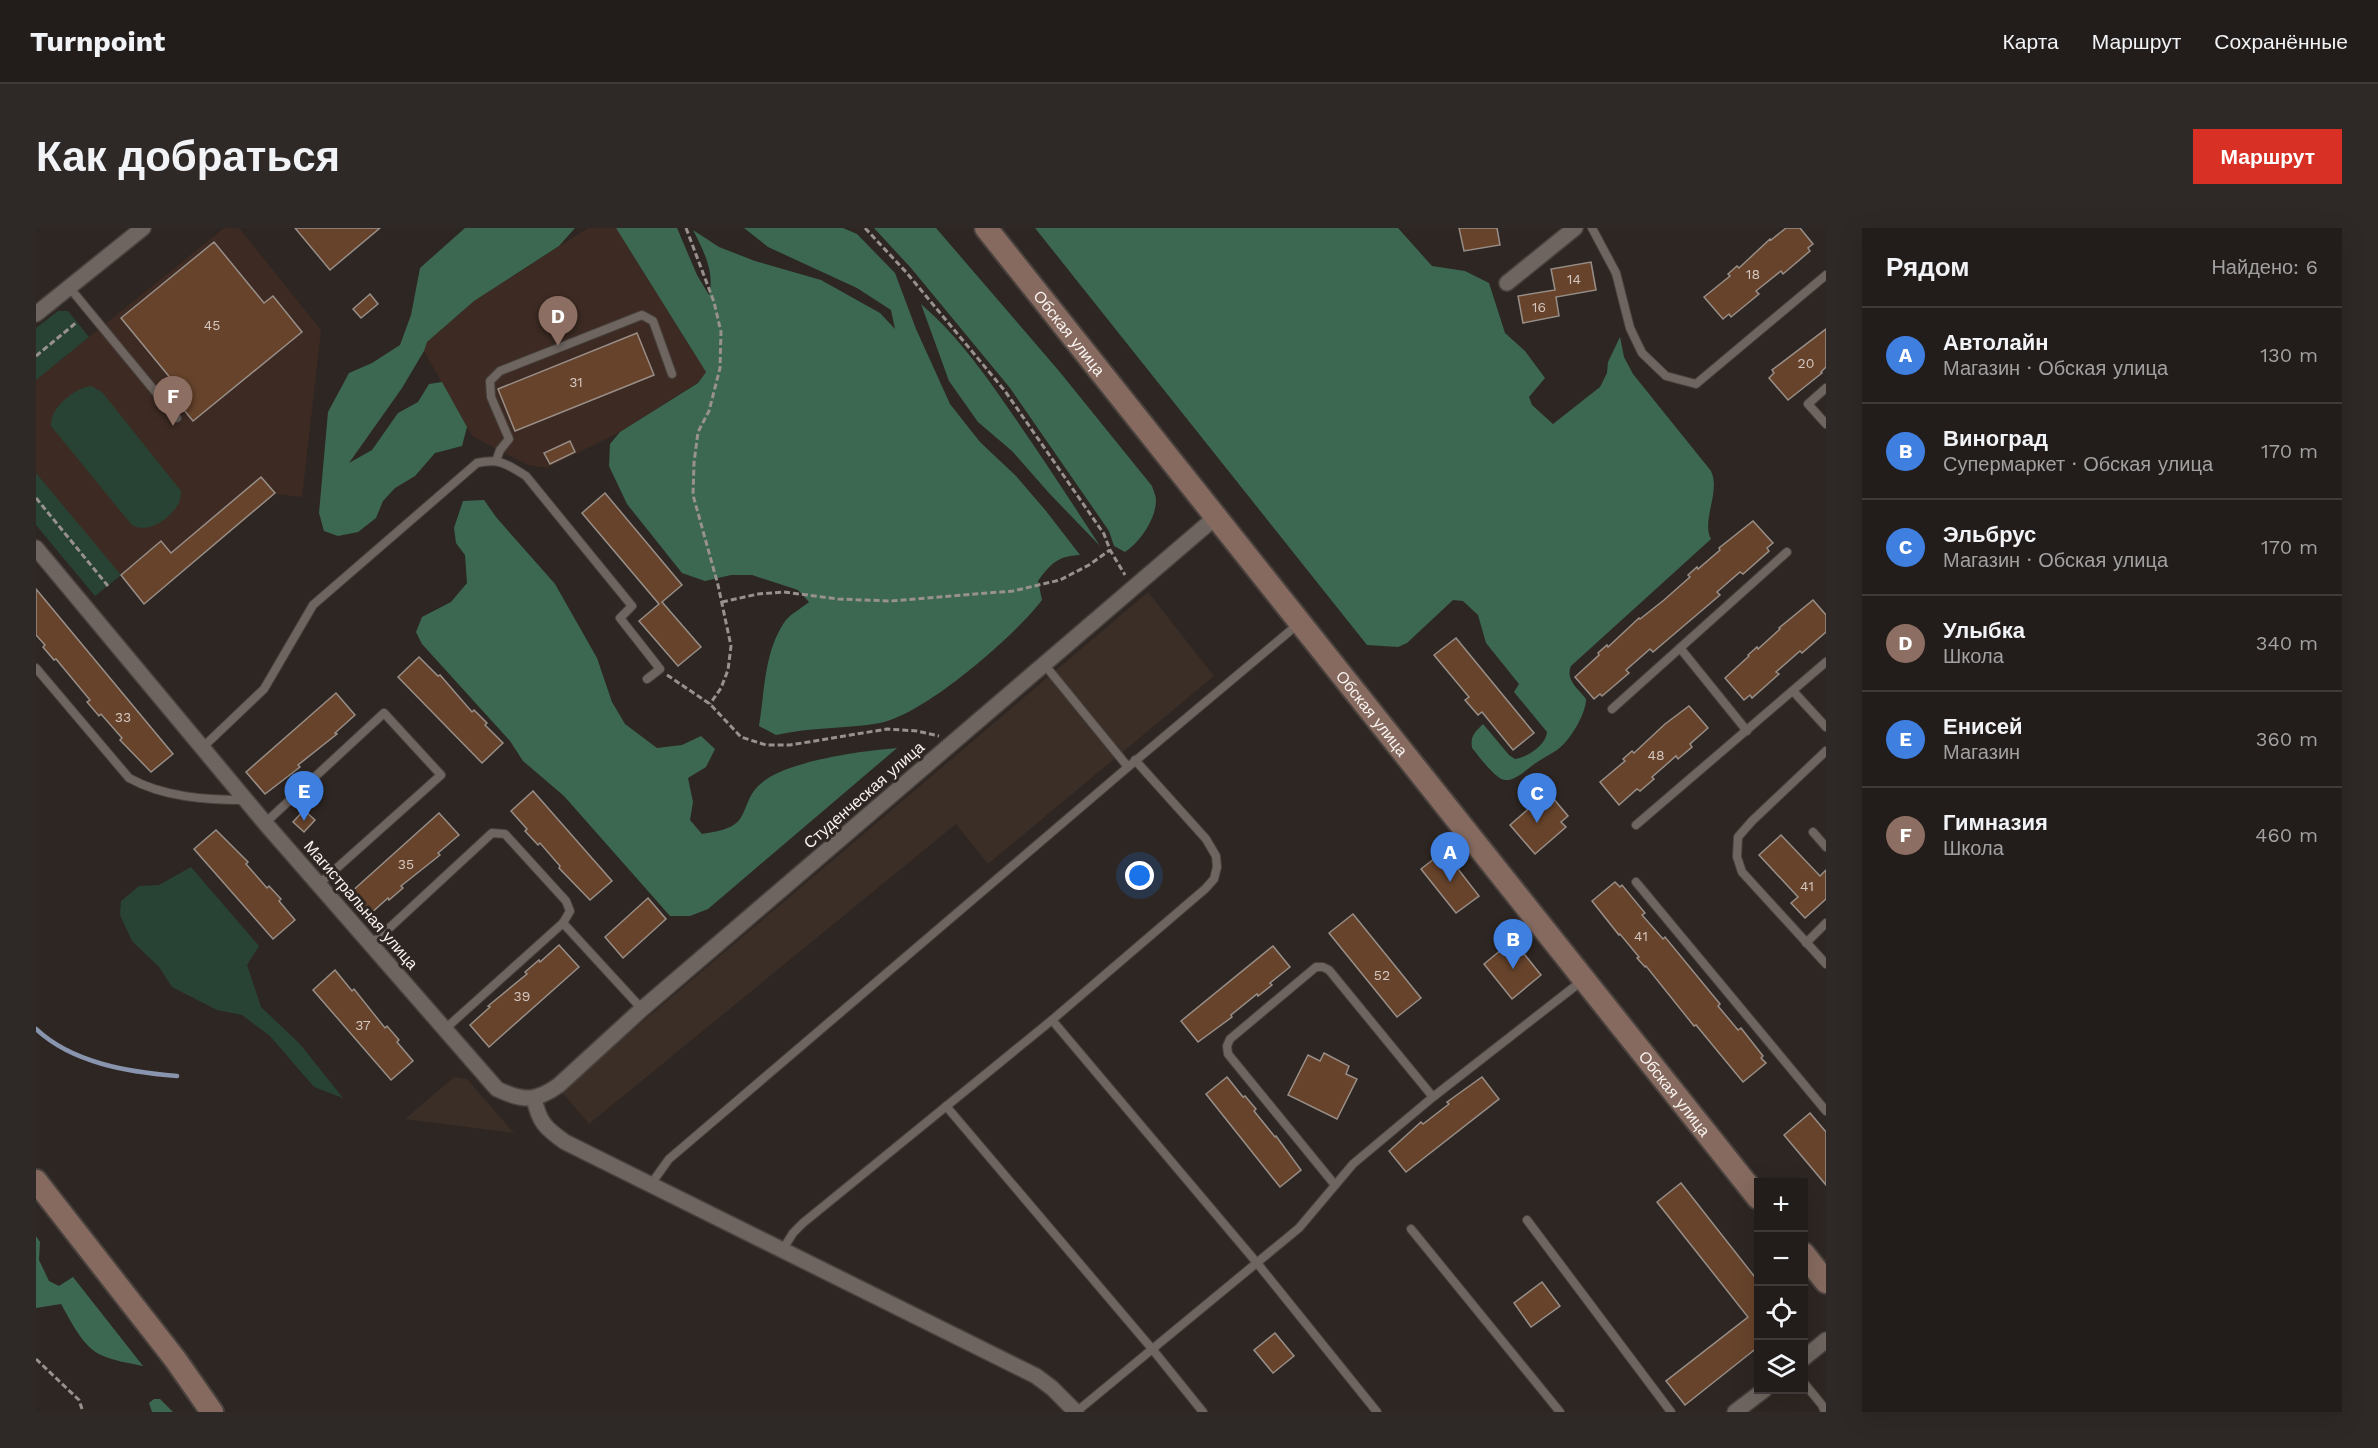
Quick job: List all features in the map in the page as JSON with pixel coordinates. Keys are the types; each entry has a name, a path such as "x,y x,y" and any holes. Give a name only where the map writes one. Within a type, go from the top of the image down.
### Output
{"street":[{"path":"36,314 143,228"},
{"name":"Обская улица","path":"986,228 1754,1193"},
{"path":"1507,283 1575,228"},
{"name":"Студенческая улица","path":"534,1098 550,1092 559,1085 642,1009 1217,516"},
{"name":"Магистральная улица","path":"36,548 264,823 497,1089 513,1096 534,1098"},
{"path":"534,1098 538,1117 549,1131 565,1142 1035,1376 1052,1388 1076,1412"},
{"path":"36,1181 175,1359 212,1412"},
{"path":"1808,1260 1826,1282"},
{"path":"1808,1354 1826,1340"},
{"path":"1735,1412 1758,1394"}],"lane":[{"path":"1592,228 1616,273 1630,328 1642,353 1666,376 1696,384 1826,275"},
{"path":"69,287 177,418"},
{"path":"496,461 500,450 509,439 491,397 490,381 500,371 642,315 653,321 672,374"},
{"path":"1826,388 1808,404 1826,424"},
{"path":"202,748 264,689 313,605 477,462 492,459 506,463 526,476 632,606 620,618 660,669 647,680"},
{"path":"1612,709 1787,552"},
{"path":"651,1184 669,1159 1135,760 1301,622"},
{"path":"1680,648 1747,731"},
{"path":"1636,825 1826,662"},
{"path":"1044,664 1128,766"},
{"path":"36,668 129,778 142,785 206,800 245,800"},
{"path":"1793,692 1826,727"},
{"path":"264,823 384,713 441,775 319,884"},
{"path":"1826,751 1738,837 1737,857 1742,872 1826,964"},
{"path":"783,1249 793,1233 803,1223 1052,1020 1205,890 1214,879 1217,867 1216,856 1206,839 1135,760"},
{"path":"1813,832 1826,847"},
{"path":"372,944 492,833 505,834 566,901 570,911 563,923 445,1029"},
{"path":"1636,882 1826,1111"},
{"path":"563,923 642,1009"},
{"path":"1806,943 1826,923"},
{"path":"1335,1185 1228,1054 1227,1046 1230,1039 1316,967 1323,966 1329,970 1433,1097"},
{"path":"1076,1412 1154,1350 1299,1228 1353,1164 1433,1097 1584,979"},
{"path":"1052,1020 1257,1263 1377,1412"},
{"path":"946,1106 1154,1350 1203,1412"},
{"path":"1527,1220 1671,1412"},
{"path":"1411,1228 1560,1412"},
{"path":"1808,1389 1825,1412"}],"path":[{"path":"686,228 714,302 721,332 720,368 709,411 698,432 693,495 722,602 730,646 728,670 721,688 710,704"},
{"path":"865,228 914,281 1005,391 1104,534 1110,550 1134,588"},
{"path":"36,356 77,322"},
{"path":"36,498 108,586"},
{"path":"722,602 758,594 784,592 838,599 890,601 1013,591 1060,580 1089,566 1110,550"},
{"path":"660,669 671,680 710,704 741,736 766,746 790,746 887,729 917,730 956,740"},
{"path":"36,1359 79,1400 83,1412"}],"shaded area":[{"path":"224,228 239,228 321,330 302,497 275,494 144,604 36,473 36,380"},
{"path":"588,228 616,228 706,372 698,382 620,432 547,468 528,465 472,436 424,351 427,342 474,301"},
{"path":"1148,592 1214,676 988,864 956,824 589,1124 561,1091"},
{"path":"454,1077 467,1079 514,1133 405,1119"}],"green space":[{"path":"465,228 575,228 559,246 474,301 427,342 402,388 349,463 372,450 398,413 418,402 429,384 442,382 467,427 462,446 435,453 415,476 395,488 383,501 376,518 358,532 338,536 324,531 319,513 328,412 349,373 372,363 400,345 411,315 420,268"},
{"path":"616,228 677,228 697,275 709,295 711,279 709,270 693,230 719,247 755,261 821,280 880,313 895,329 891,310 857,288 768,247 744,228 843,228 857,234 895,273 916,329 950,404 980,442 1016,476 1080,555 1060,559 1047,569 1038,581 1042,600 990,653 943,690 898,717 867,725 776,735 759,726 766,671 773,644 786,620 809,602 798,590 752,575 731,575 705,581 682,573 627,504 609,466 610,444 620,432 698,383 706,372"},
{"path":"874,228 936,228 1059,371 1152,486 1156,500 1153,515 1146,529 1131,548 1125,552 1114,546 1109,531 1010,388 911,268"},
{"path":"1035,228 1398,228 1432,266 1465,271 1489,283 1505,333 1525,351 1545,378 1529,397 1532,405 1553,424 1600,387 1607,373 1608,362 1620,337 1624,357 1633,374 1711,471 1714,488 1708,523 1711,539 1571,666 1571,680 1586,699 1576,727 1562,746 1516,777 1509,780 1501,779 1472,748 1472,737 1475,732 1483,724 1515,759 1536,750 1547,732 1514,692 1519,684 1486,643 1478,615 1463,601 1453,600 1407,643 1398,647 1367,645"},
{"path":"921,304 948,330 983,372 1100,546 1012,451 978,422 949,381"},
{"path":"58,311 68,311 89,337 36,380 36,328"},
{"path":"91,386 102,392 181,491 177,507 164,520 155,525 147,528 131,524 51,426 54,413 64,400 77,391"},
{"path":"36,473 121,575 95,596 36,525"},
{"path":"484,500 496,517 555,584 597,658 612,702 625,724 657,748 682,745 701,736 715,749 706,767 688,778 693,802 690,820 702,834 722,830 737,823 754,790 776,774 809,762 865,751 897,748 708,909 690,916 670,916 564,796 523,761 510,741 422,644 416,632 422,617 451,602 467,583 465,555 456,543 454,528 463,501"},
{"path":"191,867 259,946 247,965 261,1007 300,1044 343,1098 314,1087 270,1036 242,1015 217,1010 172,987 159,967 132,941 120,915 121,901 139,886 159,885"},
{"path":"36,1236 40,1242 39,1260 49,1281 59,1286 73,1277 143,1366 111,1359 94,1351 78,1332 61,1304 36,1308"},
{"path":"154,1399 160,1399 173,1412 152,1412 149,1403"}],"building":[{"path":"295,228 380,228 330,270"},
{"path":"1459,228 1497,228 1500,245 1464,251"},
{"path":"1786,228 1800,228 1813,244 1808,248 1810,251 1783,274 1781,271 1756,291 1759,294 1731,317 1729,314 1723,319 1704,297 1730,276 1728,274 1737,266 1739,268 1770,239"},
{"path":"214,242 264,303 273,296 302,332 193,421 165,387 172,380 121,318"},
{"path":"1591,262 1596,290 1556,297 1559,316 1523,323 1518,296 1555,290 1551,269"},
{"path":"370,294 378,304 361,318 353,309"},
{"path":"1826,329 1826,367 1822,373 1788,400 1769,378 1774,373 1772,370"},
{"path":"637,333 654,375 515,431 498,389"},
{"path":"570,441 575,452 550,464 544,453"},
{"path":"261,477 275,493 144,604 121,575 161,541 171,553"},
{"path":"605,493 682,585 662,602 701,647 678,666 639,621 659,604 582,513"},
{"path":"1753,521 1773,543 1767,548 1769,551 1743,574 1740,572 1717,592 1720,595 1653,652 1650,649 1626,670 1629,673 1602,696 1600,694 1594,699 1575,677 1607,645 1608,647 1639,618 1664,600 1690,577 1688,575 1697,567 1698,569 1720,550 1719,548"},
{"path":"36,589 173,754 151,772 120,740 122,738 101,714 99,716 87,702 90,700 43,647 45,645 36,635"},
{"path":"1813,600 1826,615 1826,632 1776,672 1779,674 1752,698 1750,695 1744,700 1725,678 1757,647 1758,649"},
{"path":"1456,638 1534,733 1513,750 1482,712 1478,715 1465,700 1469,697 1434,655"},
{"path":"419,657 438,676 440,675 472,712 474,710 487,723 485,725 503,743 482,763 398,677"},
{"path":"336,693 355,715 335,733 337,734 298,765 300,767 265,794 246,772"},
{"path":"1689,706 1708,728 1690,744 1692,747 1678,759 1676,756 1652,777 1654,779 1640,791 1637,789 1619,805 1600,782 1625,761 1623,759 1632,751 1634,753 1665,724"},
{"path":"533,791 612,881 590,900 559,868 560,866 540,843 538,845 525,831 527,829 511,811"},
{"path":"1548,792 1568,816 1561,822 1566,827 1535,854 1510,825"},
{"path":"304,810 315,820 304,832 293,822"},
{"path":"439,813 459,835 438,853 440,855 401,886 403,888 369,915 350,893"},
{"path":"216,830 248,862 246,864 267,888 269,886 281,899 279,901 295,920 273,939 194,849"},
{"path":"1781,835 1820,876 1826,870 1826,899 1805,918 1791,903 1798,897 1759,855"},
{"path":"1444,851 1479,896 1456,913 1421,869"},
{"path":"1615,882 1620,887 1622,885 1645,913 1642,915 1663,939 1665,937 1720,1004 1718,1006 1738,1030 1741,1028 1763,1056 1761,1058 1766,1063 1743,1082 1637,958 1639,957 1592,901"},
{"path":"648,898 666,919 623,958 605,937"},
{"path":"1353,914 1421,998 1397,1017 1329,933"},
{"path":"1513,940 1541,975 1512,999 1484,964"},
{"path":"559,945 579,967 489,1047 470,1025 490,1007 488,1006 527,974 525,972"},
{"path":"1273,946 1290,967 1270,983 1272,985 1258,996 1257,994 1231,1015 1232,1017 1198,1042 1181,1021"},
{"path":"335,970 352,991 354,989 385,1028 387,1026 399,1040 397,1042 413,1061 391,1080 313,990"},
{"path":"1324,1053 1349,1066 1346,1074 1357,1079 1337,1119 1288,1095 1308,1055 1320,1061"},
{"path":"1227,1077 1256,1109 1254,1111 1301,1170 1280,1187 1206,1094"},
{"path":"1482,1077 1499,1099 1406,1172 1389,1151 1421,1122 1423,1124 1449,1104 1447,1102"},
{"path":"1810,1113 1826,1132 1826,1185 1784,1135"},
{"path":"1681,1183 1754,1276 1754,1350 1685,1405 1666,1381 1748,1317 1657,1202"},
{"path":"1542,1282 1560,1306 1531,1327 1514,1303"},
{"path":"1275,1333 1294,1356 1273,1373 1254,1350"}],"waterway":[{"path":"36,1029 50,1041 84,1058 139,1072 177,1076"}],"place":[{"name":"Улыбка","path":"558,346"},
{"name":"Гимназия","path":"173,426"},
{"name":"Енисей","path":"304,821"},
{"name":"Эльбрус","path":"1537,823"},
{"name":"Автолайн","path":"1450,882"},
{"name":"Виноград","path":"1513,969"}]}
